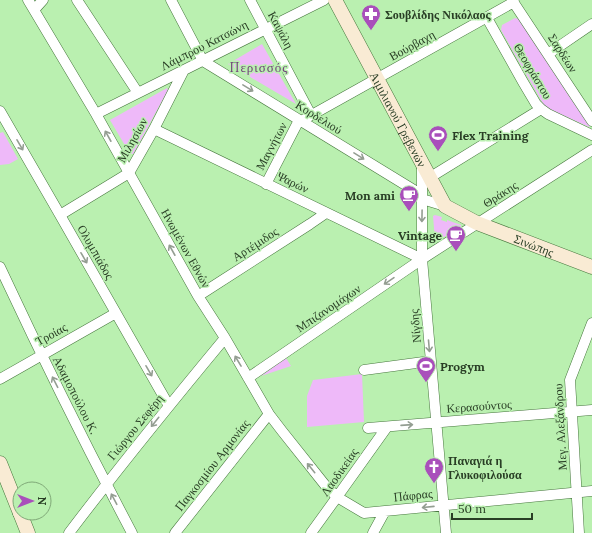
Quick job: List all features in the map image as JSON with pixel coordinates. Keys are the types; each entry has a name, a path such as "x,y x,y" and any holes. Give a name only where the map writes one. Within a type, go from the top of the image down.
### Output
{"street":[{"name":"Ηνωμένων Εθνών","path":"28,0 96,114 198,296 225,338 269,414 324,485 337,497"},
{"path":"34,10 43,0"},
{"path":"77,0 138,93"},
{"path":"171,0 203,61"},
{"name":"Καψάλη","path":"250,0 311,115"},
{"name":"Λάμπρου Κατσώνη","path":"96,114 324,0"},
{"name":"Αιμιλιανού Γρεβενών","path":"335,0 445,206"},
{"name":"Βούρβαχη","path":"301,121 487,18 513,1"},
{"name":"Σαρδέων","path":"513,1 592,121"},
{"name":"Θεοφράστου","path":"487,18 536,104 548,114 592,135"},
{"path":"548,54 592,24"},
{"name":"Κορδελιού","path":"203,61 422,197 445,206"},
{"name":"Μιλησίων","path":"60,215 129,173 154,129 184,70"},
{"path":"429,178 541,109"},
{"name":"Ολυμπιάδος","path":"0,111 169,406"},
{"name":"Μαγνήτων","path":"266,184 297,124 301,121"},
{"name":"Ψαρών","path":"154,129 422,259"},
{"name":"Θράκης","path":"422,259 592,150"},
{"name":"Νίγδης","path":"422,163 422,259 446,533"},
{"path":"445,206 477,223"},
{"name":"Αρτέμιδος","path":"198,296 326,213"},
{"name":"Σινώπης","path":"477,223 590,264"},
{"name":"Μπιζανομάχων","path":"248,378 422,259"},
{"name":"Αδαμοπούλου Κ.","path":"0,267 41,355 132,533"},
{"name":"Τροίας","path":"0,378 116,313"},
{"name":"Μεγ. Αλεξάνδρου","path":"579,533 570,380 592,323"},
{"name":"Γιώργου Σεφέρη","path":"69,533 106,484 225,338"},
{"path":"364,370 431,362"},
{"name":"Κερασούντος","path":"368,428 592,410"},
{"name":"Παγκοσμίου Αρμονίας","path":"175,533 269,414"},
{"name":"Λαοδικείας","path":"311,533 387,426"},
{"path":"1,468 12,494"},
{"name":"Πάφρας","path":"337,497 364,513 592,491"},
{"path":"373,533 385,511"},
{"path":"23,521 28,533"}],"shaded area":[{"path":"515,18 519,19 590,126 589,127 545,107 501,30 502,25"},
{"path":"262,44 296,104 228,64"},
{"path":"167,88 168,90 133,154 130,154 110,120"},
{"path":"3,132 18,159 9,164 0,165 0,133"},
{"path":"435,215 442,217 441,220 447,222 447,220 461,225 461,228 436,241 433,216"},
{"path":"286,358 291,366 261,376"},
{"path":"362,374 364,422 307,427 307,396 313,380"}],"place":[{"name":"Σουβλίδης Νικόλαος","path":"371,31"},
{"name":"Flex Training","path":"438,152"},
{"name":"Mon ami","path":"409,212"},
{"name":"Vintage","path":"456,252"},
{"name":"Progym","path":"426,383"},
{"name":"Παναγιά η Γλυκοφιλούσα","path":"434,484"}],"district":[{"name":"Περισσός","path":"259,67"}]}
